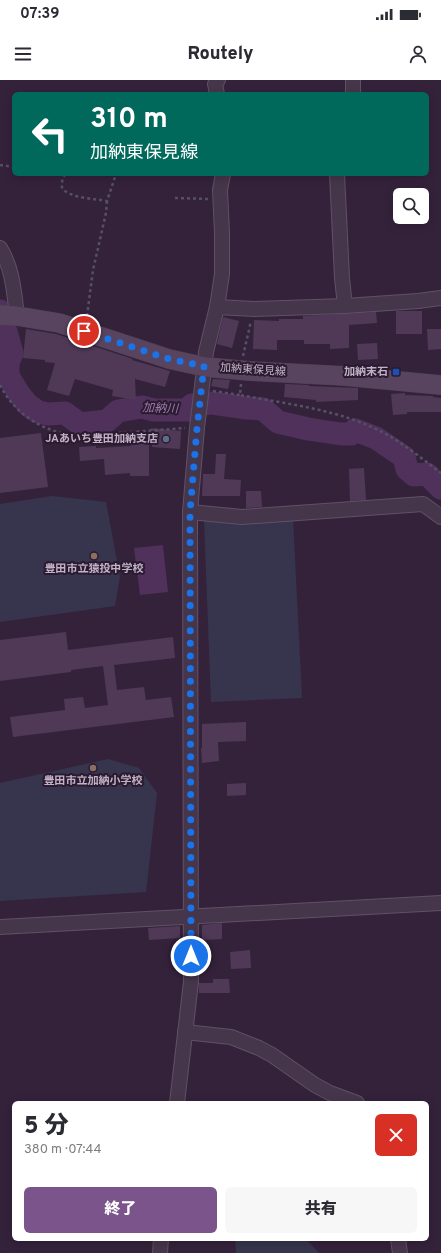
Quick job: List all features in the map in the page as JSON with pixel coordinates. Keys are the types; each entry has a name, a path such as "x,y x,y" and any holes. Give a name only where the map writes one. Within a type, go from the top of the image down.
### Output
{"main road":[{"name":"加納東保見線","path":"9,315 59,323 169,359 204,366 241,370 345,376 441,385"}],"street":[{"path":"353,80 353,92"},
{"path":"177,1101 191,982 190,512 204,366 217,307 222,274 220,190 223,176"},
{"path":"337,176 342,278 345,306"},
{"path":"0,248 7,258 11,272 9,315"},
{"path":"217,307 254,309 345,306 441,298"},
{"path":"190,512 242,517 423,504 441,517"},
{"path":"0,927 441,903"},
{"path":"185,1032 231,1037 259,1048 272,1055 315,1085 330,1093 352,1101"},
{"path":"160,1253 162,1241"},
{"path":"398,1241 400,1253"}],"path":[{"path":"0,165 12,167"},
{"path":"64,176 62,184 63,189 67,193 108,201"},
{"path":"84,331 87,323 93,270 108,201 115,176"},
{"path":"175,198 220,199"},
{"path":"240,394 242,379 241,370 245,345 254,309"},
{"path":"0,385 11,402 31,421 65,434 79,436 197,428"},
{"path":"202,394 213,391 240,394 340,414 378,430 398,441 441,473"}],"shaded area":[{"path":"52,496 106,502 120,577 115,606 0,622 0,504"},
{"path":"293,518 302,698 211,702 204,520"},
{"path":"163,545 168,592 140,595 134,548"},
{"path":"108,759 139,768 157,793 146,892 0,901 0,783"},
{"path":"235,1241 308,1241 319,1253 236,1253"}],"building":[{"path":"396,311 422,311 422,334 396,334"},
{"path":"376,312 377,323 349,325 349,348 330,349 330,344 304,344 304,340 277,340 277,350 253,349 254,320 279,321 279,319 303,319 303,316"},
{"path":"223,317 239,321 232,348 217,344"},
{"path":"26,329 56,334 133,359 132,360 170,371 165,387 135,379 136,400 112,396 113,390 75,379 69,396 47,390 55,363 45,362 45,360 23,358"},
{"path":"427,329 441,329 441,349 428,350"},
{"path":"377,343 378,359 358,360 357,344"},
{"path":"213,379 230,380 228,389 211,386"},
{"path":"285,384 358,388 358,400 316,402 316,400 284,397"},
{"path":"405,393 405,395 433,396 441,398 441,412 407,412 407,414 393,415 391,394"},
{"name":"JAあいち豊田加納支店","path":"151,428 181,431 180,449 152,447"},
{"path":"41,433 48,487 0,493 0,438"},
{"path":"131,443 149,443 149,476 130,476 130,473 105,475 104,459 80,461 79,447 96,446 96,448 131,446"},
{"path":"216,454 226,454 224,479 241,480 240,496 202,496 203,474 215,474"},
{"path":"364,468 366,500 350,501 349,469"},
{"path":"246,491 261,491 262,507 246,508"},
{"path":"66,632 68,650 173,637 175,658 114,665 117,690 144,687 146,700 171,697 174,717 13,737 10,717 65,710 64,699 83,697 85,708 108,705 103,666 71,670 71,672 0,681 0,640"},
{"path":"246,722 246,741 218,742 219,761 202,763 202,724"},
{"path":"246,783 246,795 227,796 227,784"},
{"path":"222,923 222,939 202,940 202,925"},
{"path":"180,926 180,938 149,940 148,928"},
{"path":"250,950 251,968 231,969 230,952"},
{"path":"213,979 229,979 230,993 199,993 199,983 213,983"}],"waterway":[{"name":"加納川","path":"0,311 12,353 8,363 8,376 28,405 38,412 48,414 65,413 80,424 107,421 118,411 142,407 154,410 187,410 192,405 212,403 263,409 278,422 308,429 341,434 351,434 355,430 376,438 404,457 407,469 414,475 427,474 441,488"}],"place":[{"name":"加納末石","path":"396,372"},
{"name":"JAあいち豊田加納支店","path":"166,439"},
{"name":"豊田市立猿投中学校","path":"94,556"},
{"name":"豊田市立加納小学校","path":"93,768"}],"route":[{"path":"84,331 169,359 204,366 190,512 191,956"}]}
